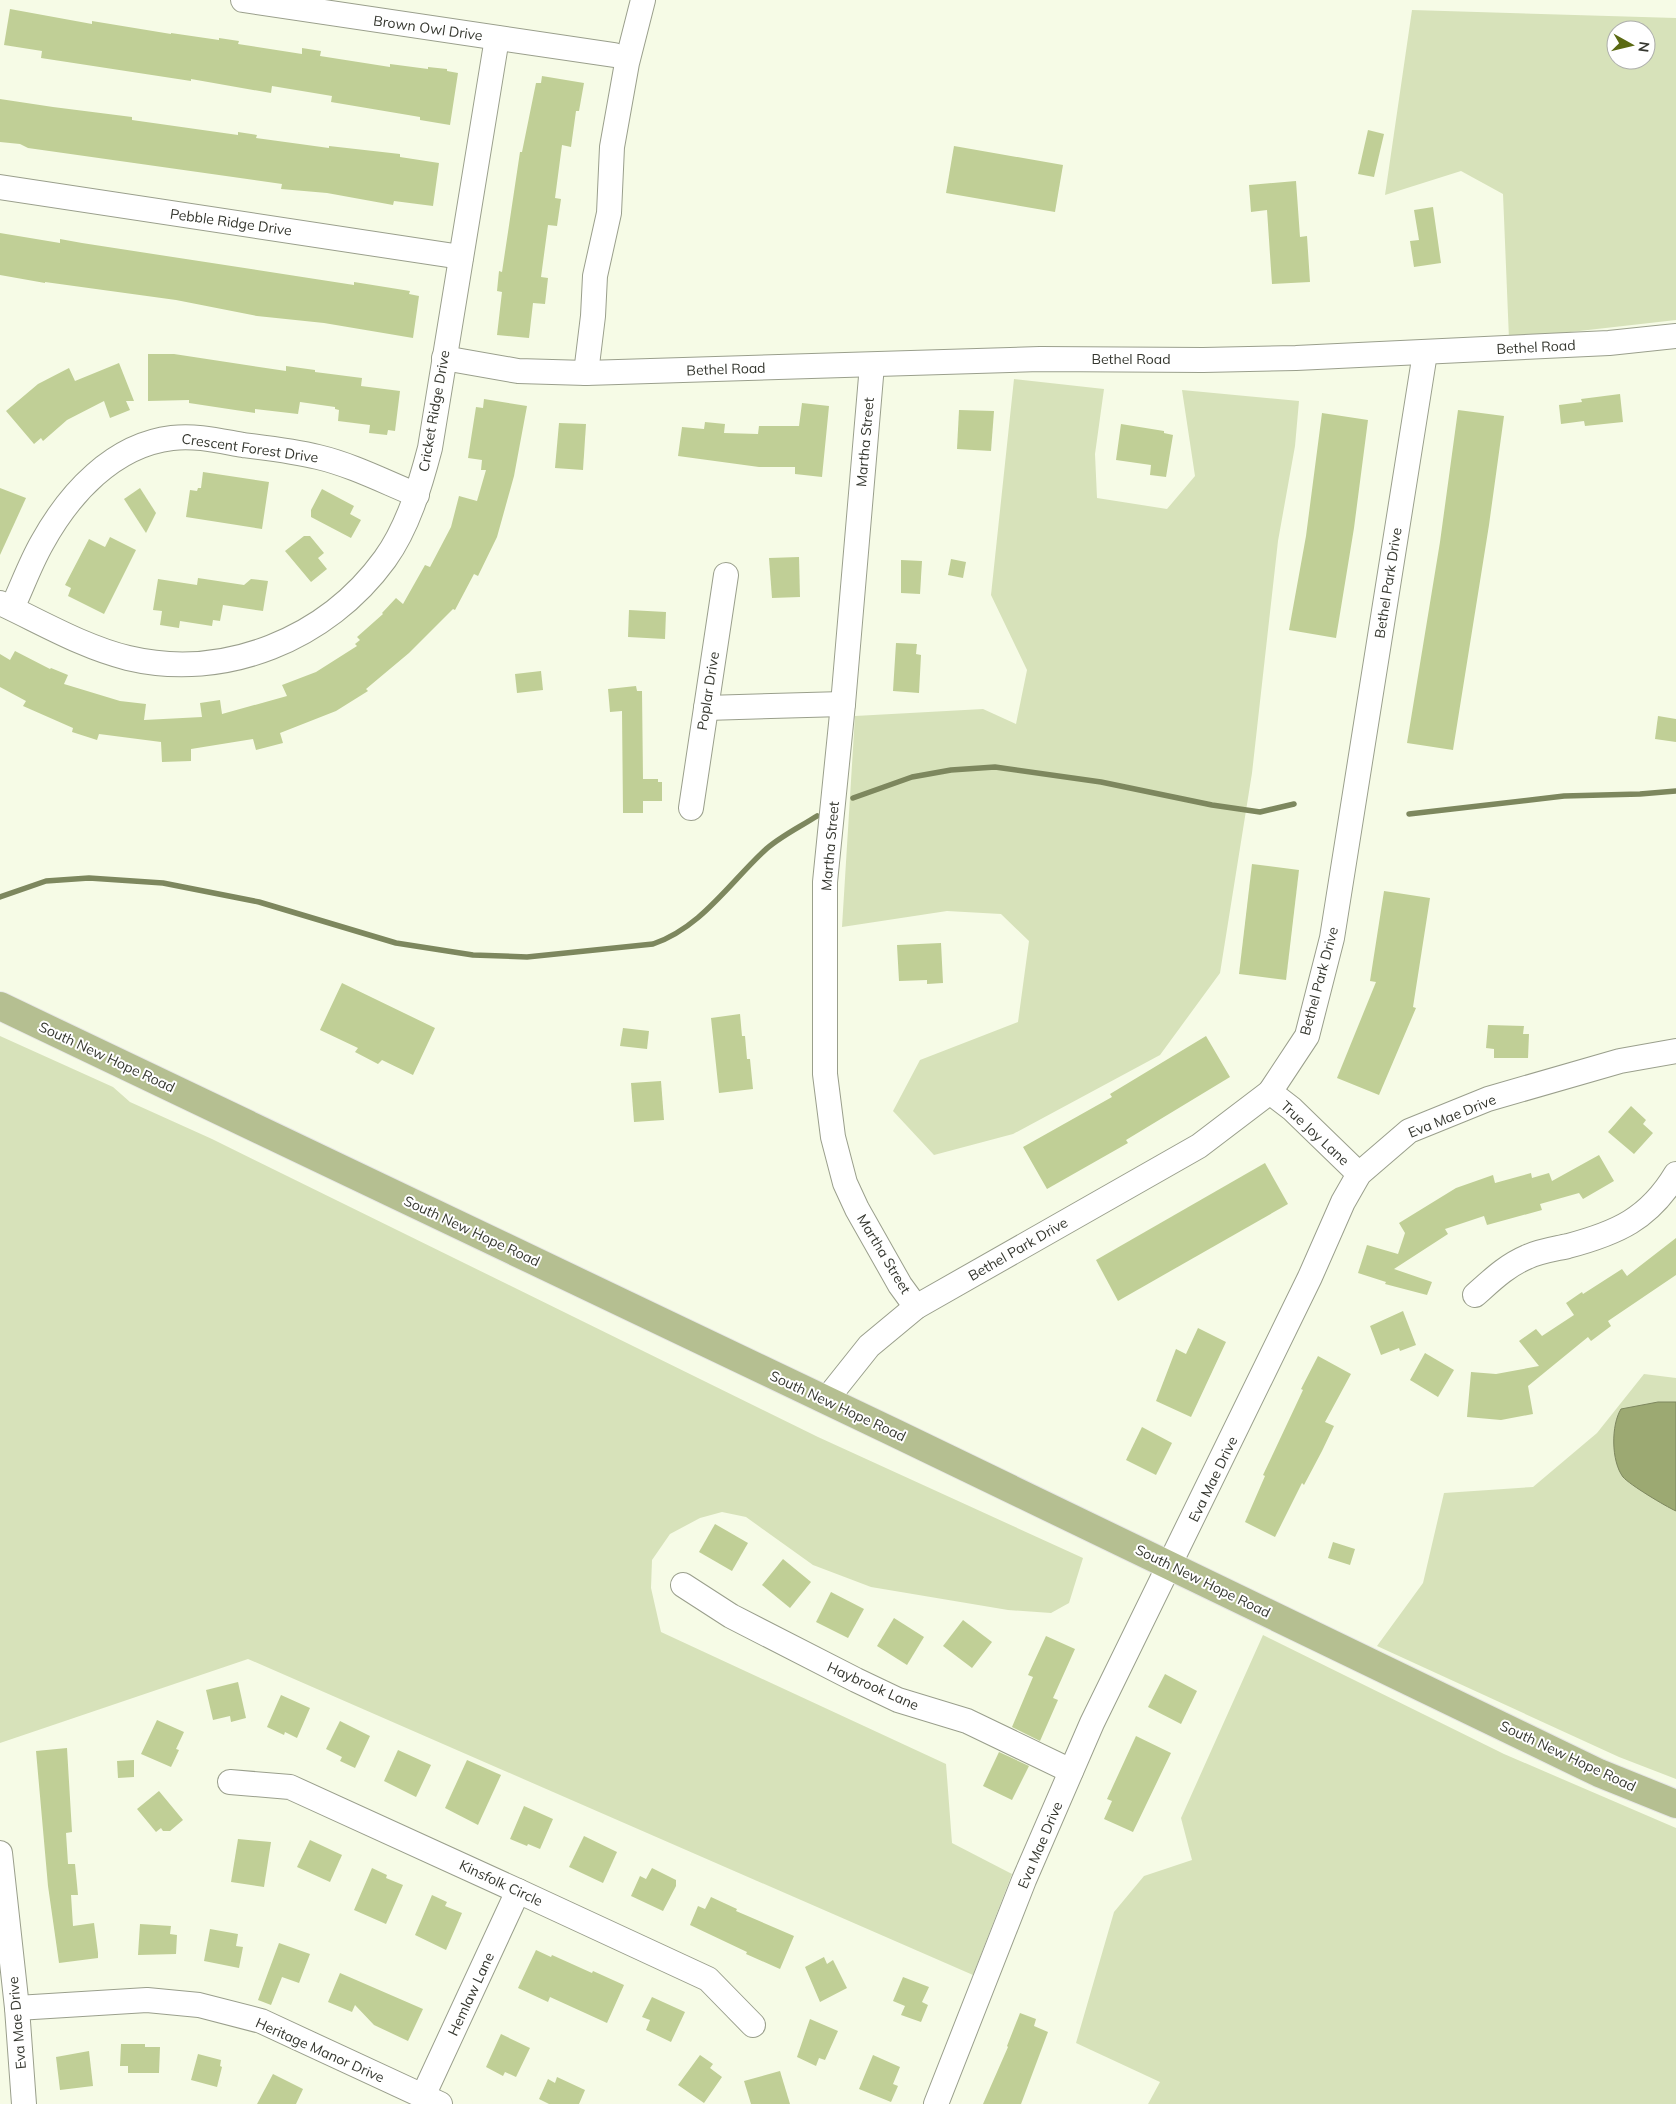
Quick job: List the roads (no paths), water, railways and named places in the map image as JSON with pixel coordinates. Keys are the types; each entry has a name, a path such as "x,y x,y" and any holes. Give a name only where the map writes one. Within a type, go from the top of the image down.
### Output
{"main road":[{"name":"South New Hope Road","path":"0,1006 826,1400 1599,1773 1676,1804"}],"street":[{"name":"Brown Owl Drive","path":"243,0 614,55"},
{"path":"586,373 593,316 595,276 609,213 612,147 627,63 643,0"},
{"name":"Cricket Ridge Drive","path":"6,606 100,650 129,658 188,665 218,663 286,642 310,629 349,599 369,580 386,558 402,530 417,495 430,448 497,38"},
{"name":"Pebble Ridge Drive","path":"0,187 462,256"},
{"name":"Bethel Road","path":"444,358 518,371 586,373 1040,359 1203,360 1425,353 1609,343 1676,336"},
{"name":"Bethel Park Drive","path":"826,1400 870,1346 916,1307 1199,1146 1270,1092 1307,1036 1332,938 1425,353"},
{"name":"Martha Street","path":"872,365 843,704 825,882 825,1074 832,1128 845,1183 857,1209 900,1285 916,1307"},
{"name":"Crescent Forest Drive","path":"6,606 54,522 70,501 107,464 126,452 157,440 208,439 318,457 417,495"},
{"name":"Poplar Drive","path":"691,808 726,575"},
{"path":"706,708 843,704"},
{"name":"Eva Mae Drive","path":"936,2104 1024,1880 1092,1723 1171,1566 1310,1277 1342,1202 1359,1174 1410,1131 1488,1099 1620,1061 1676,1051"},
{"name":"True Joy Lane","path":"1270,1092 1292,1110 1359,1174"},
{"path":"1475,1295 1502,1270 1528,1256 1602,1237 1632,1221 1652,1206 1676,1174"},
{"name":"Haybrook Lane","path":"683,1585 731,1616 856,1680 898,1700 967,1721 1071,1771"},
{"name":"Kinsfolk Circle","path":"230,1782 290,1786 708,1979 753,2025"},
{"name":"Eva Mae Drive","path":"0,1853 17,2008 24,2104"},
{"name":"Hemlaw Lane","path":"432,2100 518,1891"},
{"name":"Heritage Manor Drive","path":"17,2008 147,2000 200,2005 261,2021 432,2100"}],"waterway":[{"path":"853,798 912,777 951,770 995,767 1101,782 1212,805 1260,812 1294,804"},
{"path":"1409,814 1564,796 1676,791"},
{"path":"0,897 46,881 89,878 163,883 259,902 396,943 473,955 527,957 653,944 670,937 699,917 769,847 817,816"}]}
